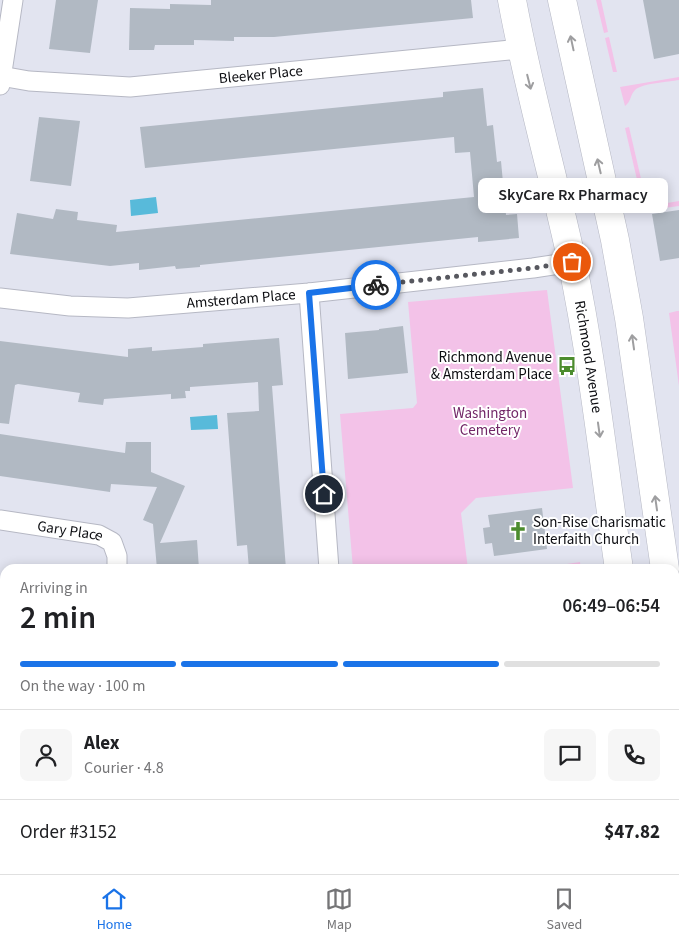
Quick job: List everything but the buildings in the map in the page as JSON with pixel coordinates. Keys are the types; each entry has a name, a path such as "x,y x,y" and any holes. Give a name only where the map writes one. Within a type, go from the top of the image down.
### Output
{"main road":[{"name":"Richmond Avenue","path":"512,0 521,49 572,262 587,344 618,564"},
{"path":"562,0 615,240 629,318 664,564"}],"street":[{"path":"1,80 13,0"},
{"name":"Bleeker Place","path":"1,80 130,87 521,49"},
{"name":"Amsterdam Place","path":"0,298 70,306 128,308 309,293 572,262"},
{"path":"309,293 329,564"},
{"name":"Gary Place","path":"0,520 99,535 112,542 117,556 116,564"}],"green space":[{"path":"596,0 601,0 608,32 604,33"},
{"path":"609,37 617,72 613,72 605,38"},
{"path":"679,77 679,80 649,84 638,88 633,92 625,106 620,87"},
{"path":"629,127 642,183 638,184 625,128"},
{"path":"679,201 679,206 649,210 649,206"},
{"name":"Washington Cemetery","path":"547,290 573,488 476,498 461,513 467,564 353,564 340,414 413,408 417,403 408,302"},
{"path":"679,311 679,386 669,313"}],"water":[{"path":"156,197 158,213 131,216 130,200"},
{"path":"217,415 218,429 191,430 190,417"}],"way so far":[{"path":"376,285 572,262"}],"place":[{"name":"SkyCare Rx Pharmacy","path":"572,262"},
{"name":"Richmond Avenue & Amsterdam Place","path":"567,366"},
{"name":"Son-Rise Charismatic Interfaith Church","path":"518,531"}],"route":[{"path":"324,494 309,293 376,285"}]}
